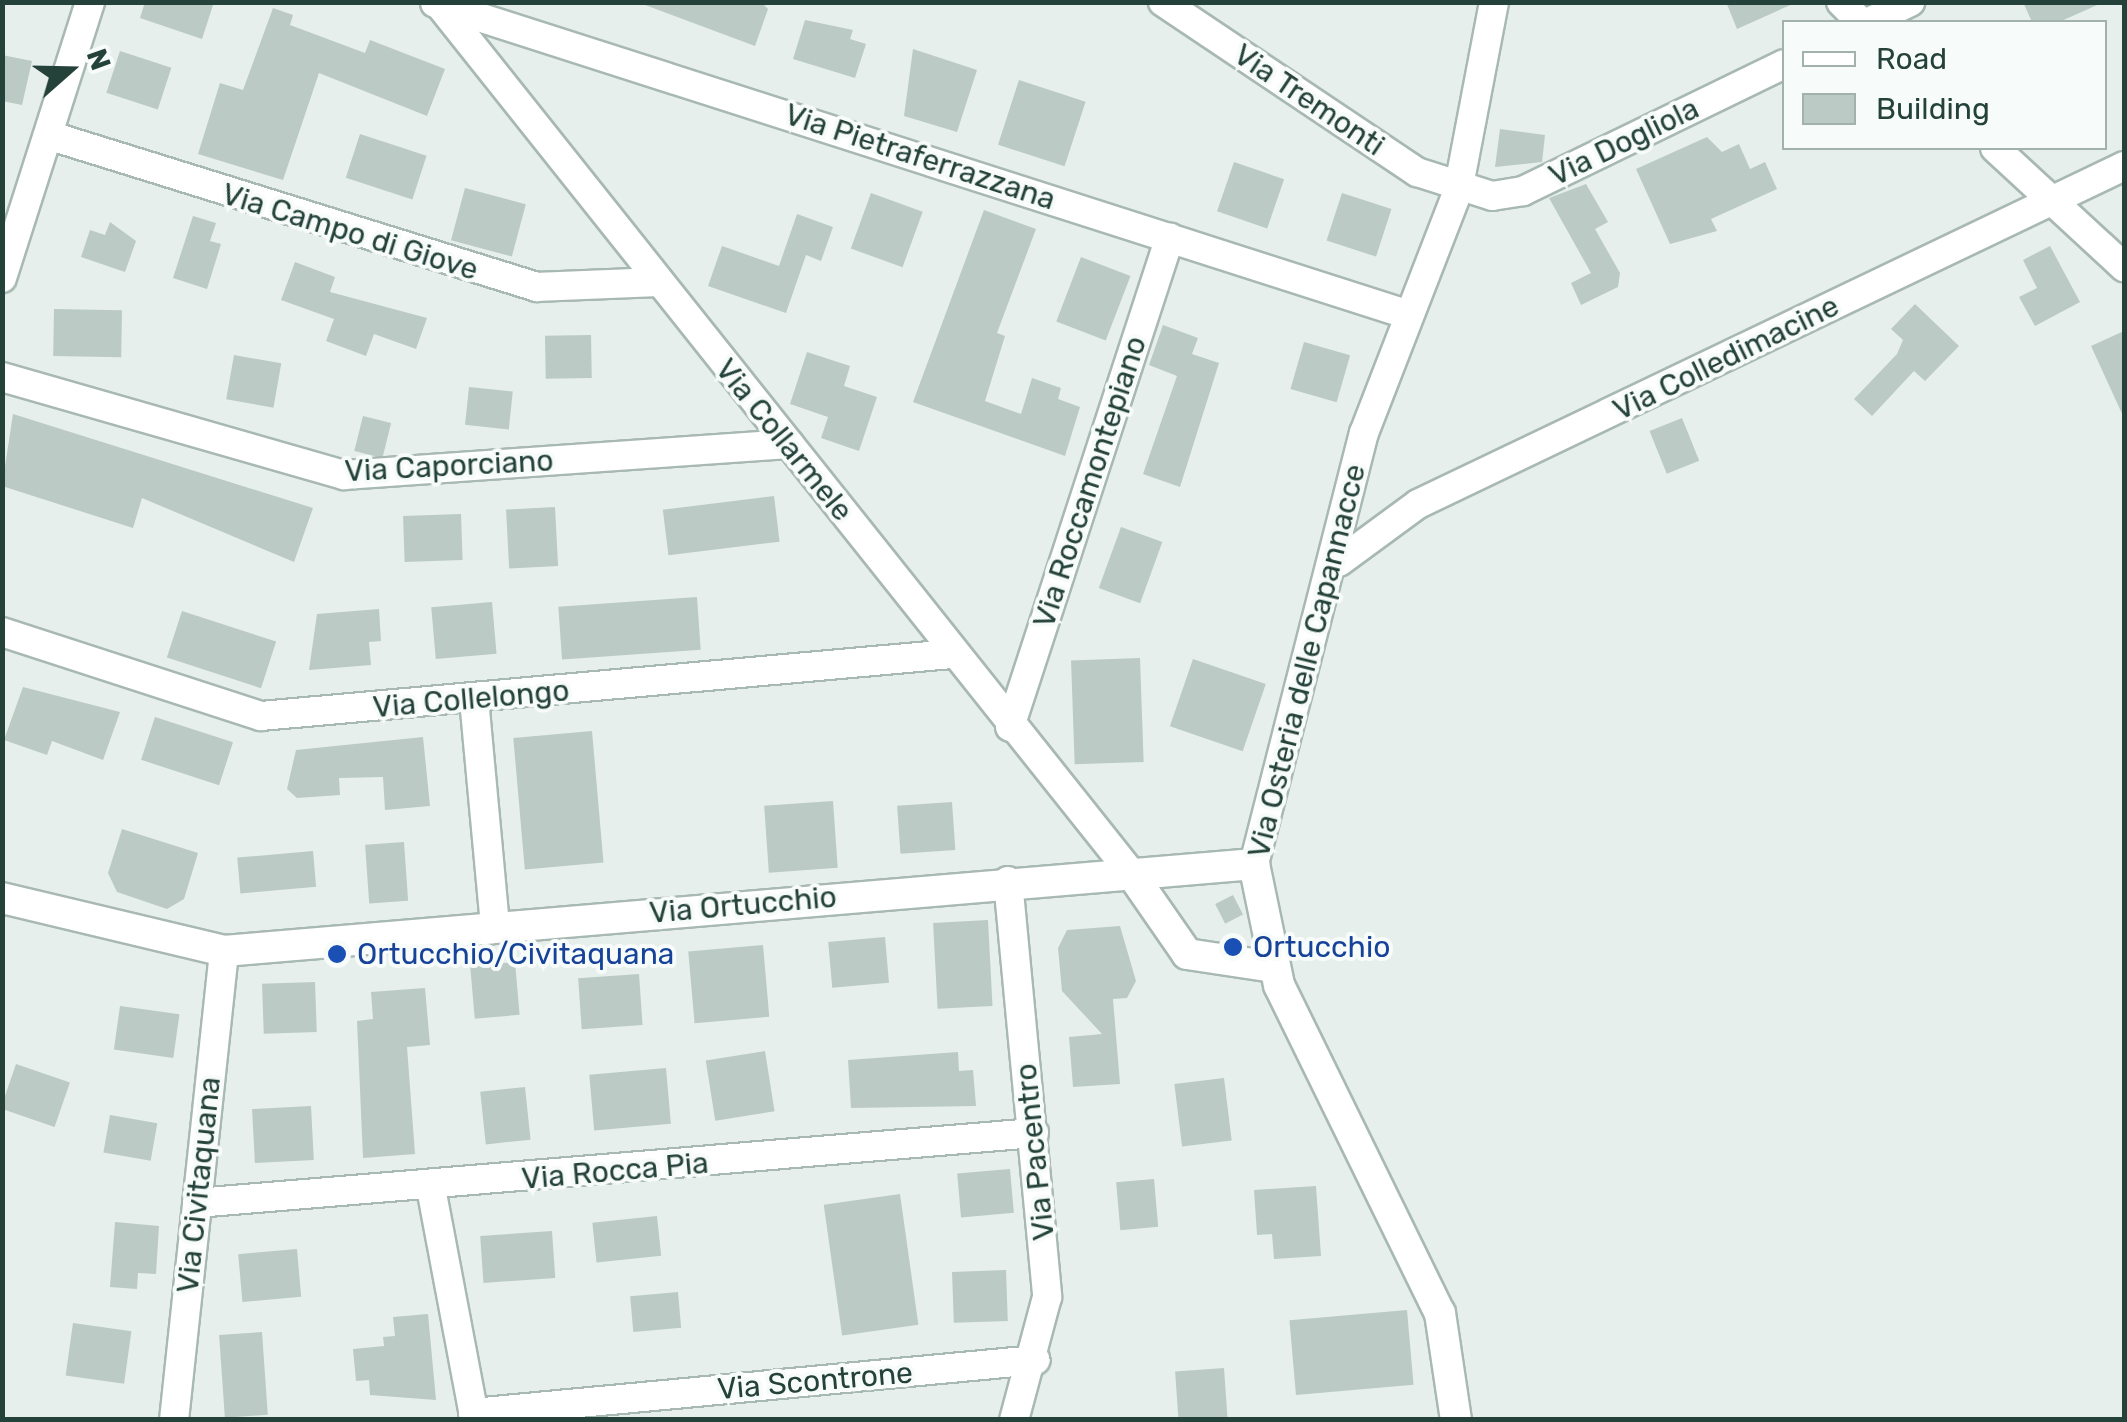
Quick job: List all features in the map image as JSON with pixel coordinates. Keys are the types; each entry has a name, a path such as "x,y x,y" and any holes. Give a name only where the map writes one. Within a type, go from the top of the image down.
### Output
{"street":[{"path":"2,278 90,2"},
{"name":"Via Tremonti","path":"1163,2 1458,191"},
{"name":"Via Osteria delle Capannacce","path":"1456,1420 1440,1313 1273,967 1254,864 1338,563 1364,433 1406,314 1458,191 1494,2"},
{"path":"1841,2 1859,20"},
{"path":"1873,20 1910,2"},
{"name":"Via Pietraferrazzana","path":"436,4 1406,314"},
{"name":"Via Collarmele","path":"436,4 1010,727 1131,873"},
{"name":"Via Dogliola","path":"1458,191 1523,191 1782,65"},
{"name":"Via Campo di Giove","path":"50,136 489,276 560,290 656,282"},
{"path":"1997,150 2124,267"},
{"name":"Via Colledimacine","path":"1338,563 1367,533 1418,504 2124,166"},
{"name":"Via Roccamontepiano","path":"1010,727 1170,237"},
{"name":"Via Caporciano","path":"2,377 344,474 789,444"},
{"name":"Via Collelongo","path":"2,632 261,716 952,654"},
{"path":"474,699 494,927"},
{"name":"Via Ortucchio","path":"5,909 224,951 1008,881 1254,864"},
{"path":"1131,873 1188,954 1273,967"},
{"name":"Via Pacentro","path":"1008,881 1047,1272 1036,1360 1014,1420"},
{"name":"Via Civitaquana","path":"174,1420 224,951"},
{"name":"Via Rocca Pia","path":"197,1203 431,1188 1034,1133"},
{"path":"431,1188 474,1416"},
{"name":"Via Scontrone","path":"474,1416 1036,1360"}],"building":[{"path":"145,2 214,2 202,39 140,18"},
{"path":"637,2 761,2 768,9 755,46"},
{"path":"1726,2 1797,2 1737,29"},
{"path":"2023,2 2104,2 2064,20 2031,20"},
{"path":"273,8 293,15 290,25 365,53 370,40 445,69 427,116 319,73 283,180 198,154 220,83 243,90"},
{"path":"805,20 853,30 850,39 866,44 855,78 793,59"},
{"path":"913,49 977,70 957,132 904,116"},
{"path":"120,51 171,68 158,110 106,93"},
{"path":"2,55 32,61 22,105 2,101"},
{"path":"1019,80 1086,102 1065,166 998,145"},
{"path":"1500,129 1545,135 1542,162 1495,167"},
{"path":"360,134 427,156 412,199 346,178"},
{"path":"1707,137 1722,152 1739,144 1750,169 1765,162 1777,189 1711,219 1717,231 1670,244 1636,169"},
{"path":"1234,162 1284,179 1267,228 1217,211"},
{"path":"1586,184 1608,222 1595,229 1620,273 1618,287 1581,305 1571,283 1591,273 1549,198"},
{"path":"465,188 526,204 512,256 451,240"},
{"path":"871,193 923,212 903,267 851,248"},
{"path":"1342,193 1391,209 1376,257 1327,241"},
{"path":"984,210 1036,229 997,333 1005,336 985,401 1021,414 1032,378 1061,388 1058,399 1080,407 1065,456 913,402"},
{"path":"797,214 833,227 821,261 806,255 786,313 708,286 722,246 779,266"},
{"path":"193,216 216,223 210,241 221,244 207,289 173,278"},
{"path":"110,222 136,241 125,272 81,257 90,230 105,235"},
{"path":"2050,246 2080,302 2035,326 2019,297 2037,288 2023,260"},
{"path":"1081,257 1130,276 1106,340 1056,321"},
{"path":"295,262 335,277 330,292 427,318 416,349 374,334 366,356 326,341 334,319 281,300"},
{"path":"1915,304 1959,346 1925,381 1914,371 1872,416 1854,399 1897,354 1903,340 1891,329"},
{"path":"54,309 122,310 121,357 53,356"},
{"path":"1163,325 1198,338 1192,354 1219,363 1180,487 1143,474 1177,376 1149,365"},
{"path":"2124,331 2124,418 2091,346"},
{"path":"591,335 592,378 546,379 545,336"},
{"path":"1304,342 1350,355 1337,402 1290,389"},
{"path":"807,352 850,366 844,386 877,397 859,451 821,438 828,417 790,404"},
{"path":"234,355 281,363 273,408 226,399"},
{"path":"469,387 513,392 509,429 465,425"},
{"path":"13,414 313,508 294,562 142,498 133,528 2,486"},
{"path":"363,416 391,423 382,458 354,451"},
{"path":"1682,418 1699,461 1667,474 1650,431"},
{"path":"774,496 780,542 668,555 663,510"},
{"path":"555,507 558,566 509,568 506,510"},
{"path":"461,514 463,560 405,562 403,516"},
{"path":"1121,527 1162,542 1140,603 1099,588"},
{"path":"697,597 701,650 562,660 558,607"},
{"path":"492,602 497,654 436,659 431,607"},
{"path":"379,609 381,641 369,642 371,665 309,670 317,614"},
{"path":"182,611 276,642 261,688 167,658"},
{"path":"1140,658 1144,762 1075,764 1071,660"},
{"path":"1193,659 1266,684 1243,751 1170,726"},
{"path":"23,687 120,712 103,760 52,741 47,755 4,740"},
{"path":"155,717 233,742 219,785 141,760"},
{"path":"592,731 604,862 525,869 513,738"},
{"path":"423,737 430,806 385,810 383,777 339,778 340,795 297,798 287,789 296,750"},
{"path":"833,801 838,868 769,873 764,806"},
{"path":"952,802 955,850 900,854 897,806"},
{"path":"122,829 198,853 184,899 167,909 117,892 108,873"},
{"path":"404,842 408,901 369,904 365,845"},
{"path":"313,851 316,887 240,893 237,858"},
{"path":"1233,895 1243,915 1225,924 1215,904"},
{"path":"988,920 993,1006 938,1009 933,923"},
{"path":"1120,926 1136,981 1127,998 1113,999 1120,1084 1073,1087 1069,1037 1102,1034 1062,991 1058,948 1067,930"},
{"path":"885,937 889,983 832,988 828,942"},
{"path":"763,945 769,1017 695,1023 688,952"},
{"path":"515,962 520,1015 475,1019 470,966"},
{"path":"639,974 643,1025 582,1029 578,978"},
{"path":"315,982 317,1032 264,1034 262,984"},
{"path":"425,988 430,1045 407,1047 415,1154 363,1158 357,1021 373,1019 371,992"},
{"path":"120,1006 179,1014 173,1058 114,1050"},
{"path":"765,1051 775,1111 715,1121 706,1060"},
{"path":"958,1052 959,1071 973,1070 976,1106 851,1108 848,1060"},
{"path":"16,1064 70,1083 55,1127 2,1109"},
{"path":"666,1068 671,1124 594,1130 589,1075"},
{"path":"1224,1078 1232,1141 1182,1147 1174,1084"},
{"path":"525,1087 531,1140 486,1144 480,1092"},
{"path":"311,1106 314,1160 255,1163 252,1109"},
{"path":"110,1115 157,1123 151,1161 103,1152"},
{"path":"1010,1169 1014,1213 961,1217 957,1174"},
{"path":"1154,1179 1158,1227 1120,1230 1116,1182"},
{"path":"1316,1186 1321,1256 1274,1259 1272,1234 1257,1235 1254,1190"},
{"path":"900,1194 918,1325 842,1335 824,1205"},
{"path":"657,1216 661,1256 597,1263 592,1223"},
{"path":"115,1222 159,1226 156,1274 138,1273 137,1289 110,1287"},
{"path":"552,1231 555,1278 483,1283 480,1236"},
{"path":"297,1249 301,1297 242,1302 238,1254"},
{"path":"1006,1270 1008,1321 954,1323 952,1272"},
{"path":"678,1292 681,1328 633,1332 630,1296"},
{"path":"1407,1310 1414,1385 1296,1395 1289,1320"},
{"path":"428,1314 436,1400 370,1395 369,1380 356,1381 353,1349 384,1346 383,1337 395,1336 393,1317"},
{"path":"73,1323 131,1331 124,1384 66,1375"},
{"path":"262,1332 268,1415 225,1418 219,1335"},
{"path":"1224,1368 1228,1420 1179,1420 1175,1371"}],"place":[{"name":"Ortucchio","path":"1233,947"},
{"name":"Ortucchio/Civitaquana","path":"337,954"}]}
